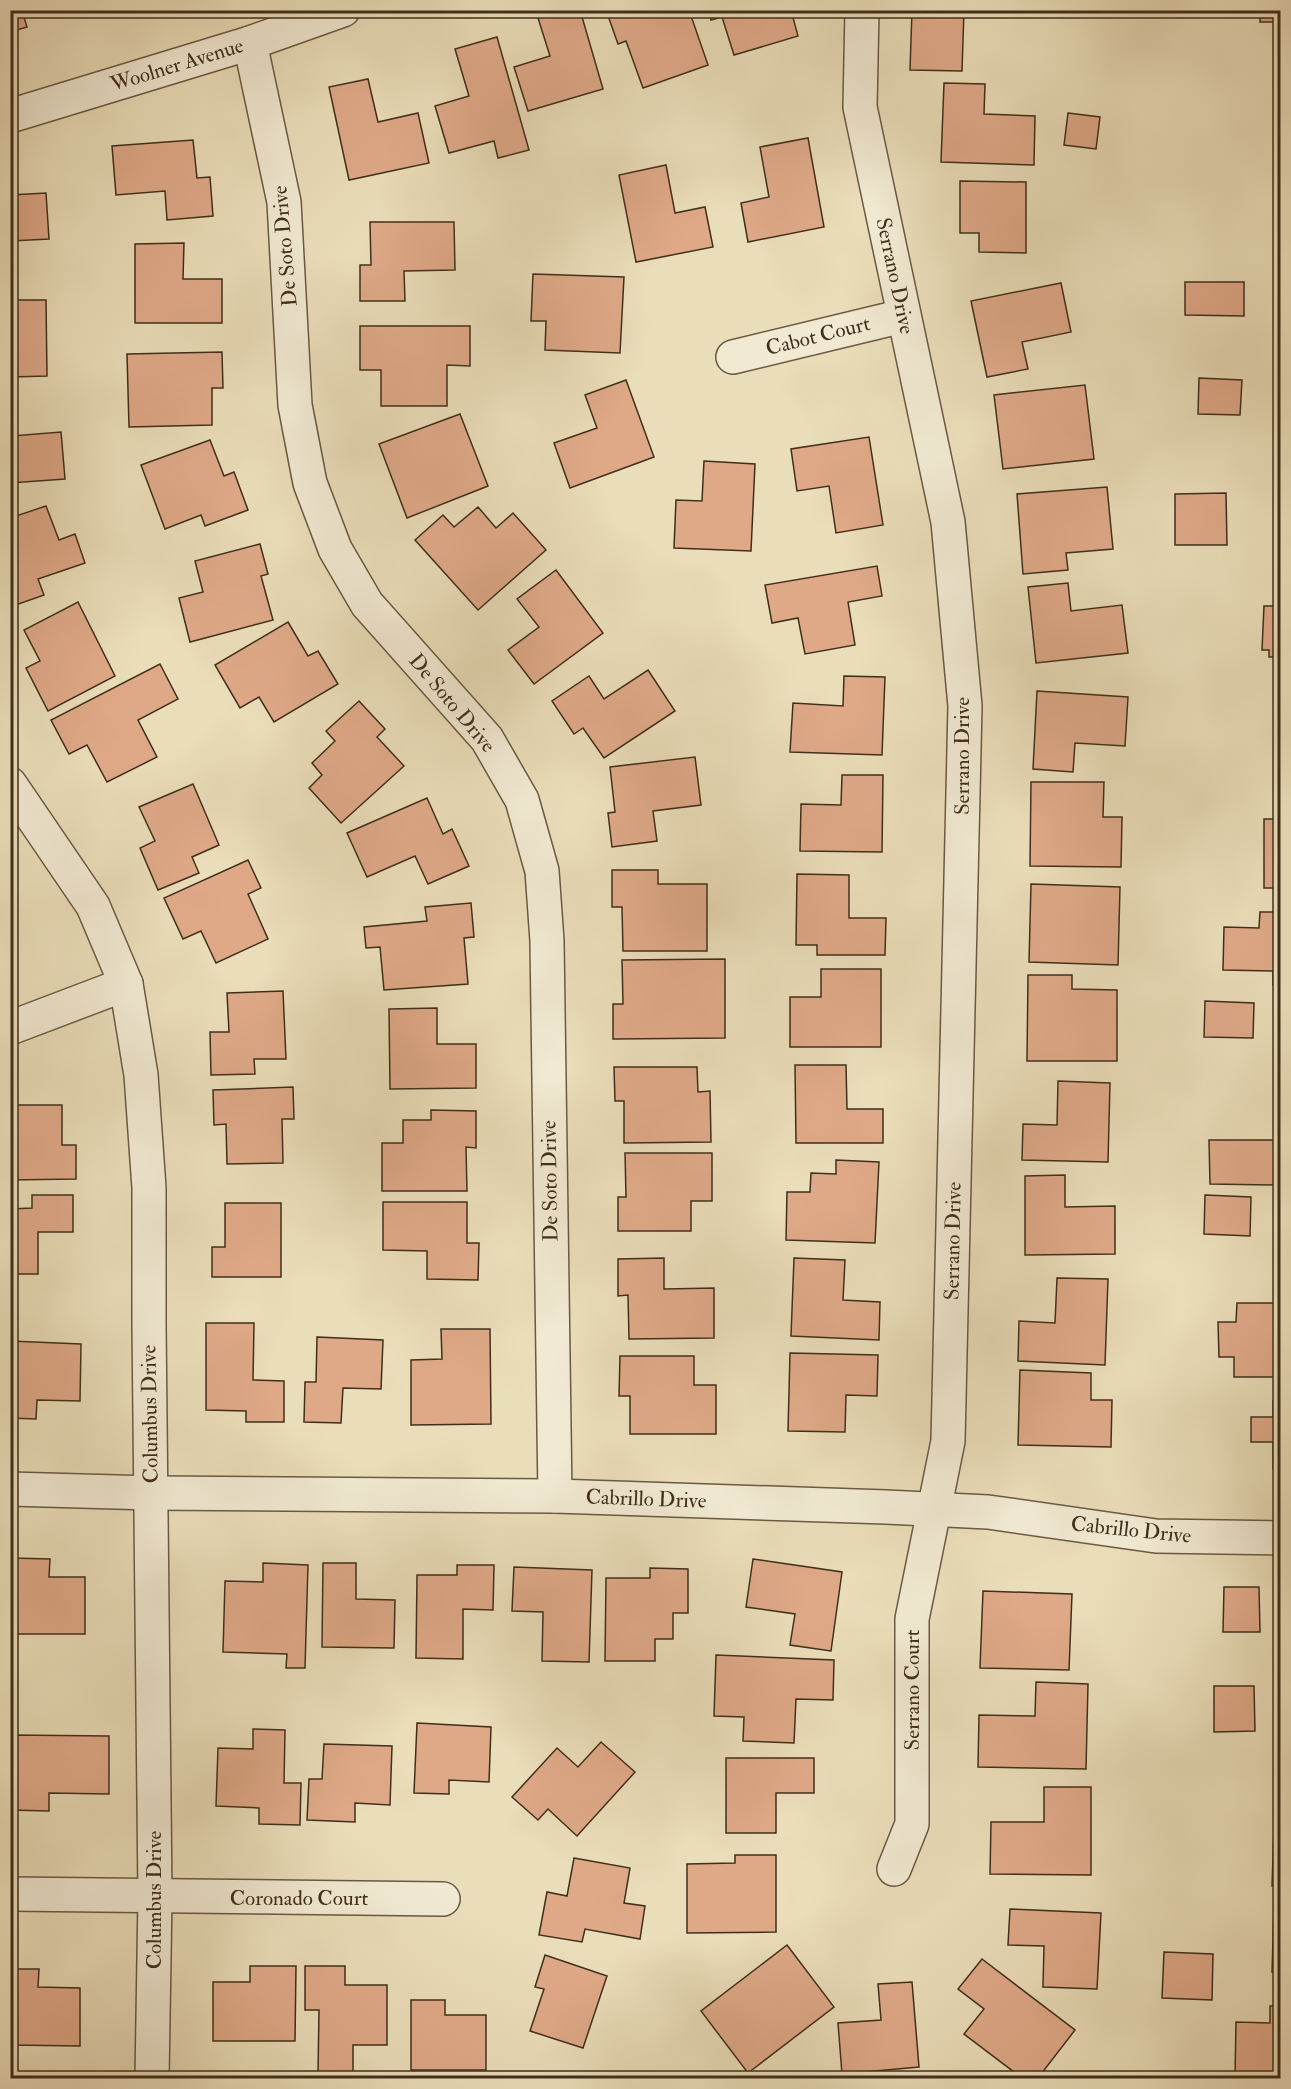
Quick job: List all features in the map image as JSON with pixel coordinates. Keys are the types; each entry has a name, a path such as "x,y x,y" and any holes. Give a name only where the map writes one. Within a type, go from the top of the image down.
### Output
{"street":[{"name":"Woolner Avenue","path":"10,116 250,43 343,10"},
{"name":"Serrano Drive","path":"862,10 860,107 948,522 965,706 948,1441 934,1509"},
{"name":"De Soto Drive","path":"250,43 284,202 295,405 310,483 335,549 367,604 487,739 522,800 542,871 547,941 555,1496"},
{"name":"Cabot Court","path":"733,357 903,316"},
{"name":"Columbus Drive","path":"10,784 93,906 126,984 141,1075 149,1188 148,1324 152,1493 155,1897 152,2079"},
{"path":"10,1028 126,984"},
{"name":"Cabrillo Drive","path":"10,1489 152,1493 555,1496 934,1509 988,1512 1156,1536 1281,1538"},
{"name":"Serrano Court","path":"894,1869 912,1824 912,1619 934,1509"},
{"name":"Coronado Court","path":"10,1894 443,1899"}],"building":[{"path":"10,10 34,10 23,14 27,27 10,32"},
{"path":"564,10 580,10 603,89 528,111 514,67 550,56 538,18"},
{"path":"606,10 689,10 708,65 643,88 626,41 618,44"},
{"path":"708,10 791,10 798,36 734,55 722,17 711,20"},
{"path":"912,10 964,10 962,71 910,70"},
{"path":"1199,10 1223,10 1223,15 1198,14"},
{"path":"1260,10 1280,10 1280,22 1260,22"},
{"path":"497,37 529,150 498,158 494,141 449,153 435,106 469,96 455,49"},
{"path":"368,79 378,122 418,113 429,163 349,180 329,87"},
{"path":"944,83 985,84 984,114 1035,116 1034,165 941,162"},
{"path":"1068,113 1100,117 1096,149 1064,145"},
{"path":"808,138 824,227 748,242 741,203 769,197 760,147"},
{"path":"193,140 197,178 210,177 213,216 167,220 165,191 116,195 112,146"},
{"path":"666,165 675,213 705,207 713,247 636,262 619,175"},
{"path":"960,181 1026,182 1026,253 979,252 979,233 960,233"},
{"path":"46,193 49,239 10,241 10,195"},
{"path":"370,222 454,222 455,270 404,271 405,301 360,301 360,265 371,265"},
{"path":"184,243 183,279 222,279 222,323 135,323 135,244"},
{"path":"533,274 624,277 620,353 545,350 546,321 531,321"},
{"path":"1185,282 1244,282 1244,316 1185,315"},
{"path":"1061,283 1071,332 1022,342 1028,369 987,377 971,301"},
{"path":"10,300 46,300 47,376 10,377"},
{"path":"360,326 470,326 470,366 447,365 447,406 381,406 381,370 360,370"},
{"path":"222,352 223,388 212,388 212,425 129,427 127,354"},
{"path":"1199,378 1242,380 1240,415 1198,414"},
{"path":"626,380 654,457 570,488 554,443 597,428 585,395"},
{"path":"1085,385 1094,459 1003,469 994,395"},
{"path":"460,414 488,486 407,518 379,444"},
{"path":"10,416 12,436 61,432 65,479 10,483"},
{"path":"869,437 883,525 836,533 829,486 797,491 791,449"},
{"path":"210,440 224,476 234,472 248,510 205,526 201,515 165,529 141,465"},
{"path":"704,461 755,464 751,551 674,548 676,500 702,501"},
{"path":"1107,487 1113,549 1066,553 1068,570 1023,574 1017,494"},
{"path":"1226,493 1227,545 1175,545 1175,494"},
{"path":"46,506 59,540 75,534 85,563 38,579 44,595 10,607 10,518"},
{"path":"478,507 496,528 513,513 546,550 478,610 415,540 443,515 454,527"},
{"path":"260,544 268,574 261,576 273,620 190,642 179,598 203,592 195,561"},
{"path":"877,566 882,596 848,602 855,645 805,654 798,618 772,623 765,585"},
{"path":"556,570 603,633 534,684 508,650 539,627 517,599"},
{"path":"1068,583 1071,611 1122,605 1128,653 1036,663 1028,587"},
{"path":"1276,585 1280,585 1280,657 1269,657 1269,650 1262,650 1264,606 1276,606"},
{"path":"78,602 115,676 48,711 26,668 40,661 24,630"},
{"path":"288,622 308,656 318,651 338,684 274,722 259,697 240,708 215,665"},
{"path":"160,664 178,699 138,720 157,757 107,782 87,745 69,754 51,720"},
{"path":"648,670 675,711 604,758 583,728 574,734 552,701 589,676 604,699"},
{"path":"844,676 885,677 882,755 790,752 793,703 843,706"},
{"path":"1037,691 1128,697 1125,746 1075,743 1073,772 1033,769"},
{"path":"359,701 385,729 377,737 404,766 341,823 309,788 322,775 312,763 335,741 326,731"},
{"path":"695,757 701,805 653,811 657,841 612,847 608,813 615,812 610,767"},
{"path":"842,775 883,775 882,852 800,851 801,804 841,805"},
{"path":"1031,782 1104,782 1103,817 1122,817 1121,867 1030,866"},
{"path":"193,784 219,845 192,857 199,873 158,890 140,848 155,841 139,807"},
{"path":"427,798 443,834 452,829 469,866 428,884 415,856 367,877 347,833"},
{"path":"1264,819 1280,819 1280,888 1264,888"},
{"path":"248,860 261,888 248,894 268,939 216,963 201,931 183,939 164,898"},
{"path":"612,870 658,870 658,884 707,884 707,951 623,951 622,907 612,907"},
{"path":"797,874 849,875 849,918 886,918 885,955 817,955 817,945 796,945"},
{"path":"1031,884 1120,887 1118,965 1029,962"},
{"path":"471,903 474,937 464,938 468,984 384,990 380,947 366,948 364,927 427,921 425,907"},
{"path":"1260,912 1280,912 1280,985 1273,985 1273,971 1223,970 1224,927 1259,928"},
{"path":"725,959 725,1038 613,1039 613,1004 623,1004 622,960"},
{"path":"821,969 881,969 881,1047 790,1047 790,997 821,997"},
{"path":"1028,975 1072,975 1072,989 1117,990 1117,1061 1027,1061"},
{"path":"283,991 286,1059 254,1059 255,1074 211,1075 210,1032 229,1032 227,993"},
{"path":"1277,999 1280,999 1280,1086 1274,1086"},
{"path":"1205,1001 1254,1003 1253,1038 1204,1037"},
{"path":"437,1008 437,1044 476,1044 476,1088 390,1089 389,1009"},
{"path":"795,1065 846,1065 847,1109 883,1109 883,1143 796,1143"},
{"path":"614,1067 697,1067 698,1092 710,1091 711,1142 624,1143 624,1101 615,1101"},
{"path":"1058,1081 1110,1083 1108,1162 1022,1160 1023,1124 1057,1125"},
{"path":"293,1087 294,1119 282,1119 283,1163 227,1164 226,1124 214,1125 213,1090"},
{"path":"10,1105 62,1105 62,1145 76,1145 76,1179 10,1180"},
{"path":"431,1110 476,1111 476,1148 466,1147 467,1191 382,1191 382,1143 403,1143 403,1120 431,1120"},
{"path":"1209,1140 1280,1140 1280,1185 1210,1184"},
{"path":"625,1153 712,1153 712,1201 691,1201 691,1231 618,1231 618,1197 626,1197"},
{"path":"836,1160 879,1162 875,1243 786,1240 787,1192 810,1192 811,1173 836,1174"},
{"path":"1065,1175 1065,1207 1115,1206 1115,1254 1025,1255 1025,1176"},
{"path":"32,1195 73,1195 73,1232 38,1232 38,1274 10,1274 10,1209 32,1208"},
{"path":"1205,1195 1251,1197 1250,1236 1204,1234"},
{"path":"383,1202 467,1202 467,1243 479,1243 478,1280 427,1279 427,1251 383,1250"},
{"path":"225,1203 281,1203 281,1277 212,1277 212,1247 225,1247"},
{"path":"664,1258 664,1289 714,1288 714,1338 629,1339 628,1295 618,1296 618,1259"},
{"path":"794,1258 845,1260 843,1300 880,1302 879,1340 791,1336"},
{"path":"1057,1278 1108,1279 1105,1365 1018,1361 1019,1321 1055,1323"},
{"path":"1237,1303 1280,1303 1280,1377 1234,1377 1234,1357 1219,1357 1218,1322 1236,1322"},
{"path":"206,1323 254,1323 253,1380 284,1381 284,1422 246,1422 246,1411 206,1410"},
{"path":"441,1329 490,1329 491,1424 411,1425 411,1360 442,1359"},
{"path":"317,1337 383,1340 381,1389 343,1388 341,1423 304,1422 305,1382 316,1382"},
{"path":"10,1341 81,1344 80,1401 37,1400 36,1419 10,1418"},
{"path":"790,1353 878,1355 877,1396 846,1395 845,1432 788,1431"},
{"path":"620,1356 694,1356 694,1385 716,1385 716,1434 630,1434 630,1396 619,1396"},
{"path":"1020,1370 1091,1373 1091,1400 1112,1400 1111,1447 1018,1445"},
{"path":"1273,1401 1280,1401 1280,1469 1273,1469 1273,1442 1251,1442 1251,1417 1273,1417"},
{"path":"10,1558 50,1559 49,1577 85,1577 85,1634 17,1634 17,1597 10,1597"},
{"path":"753,1559 842,1572 831,1651 790,1645 795,1614 746,1607"},
{"path":"263,1563 308,1565 305,1668 286,1668 287,1654 223,1652 225,1581 263,1582"},
{"path":"323,1563 356,1563 356,1599 395,1600 394,1648 322,1647"},
{"path":"457,1565 494,1565 493,1610 463,1609 463,1659 416,1658 417,1575 457,1575"},
{"path":"514,1567 592,1570 589,1662 542,1661 543,1612 512,1611"},
{"path":"650,1568 688,1569 688,1613 673,1613 673,1639 655,1639 655,1661 605,1661 606,1578 650,1578"},
{"path":"1224,1587 1259,1587 1260,1632 1223,1632"},
{"path":"983,1591 1072,1594 1069,1670 980,1668"},
{"path":"716,1655 834,1660 833,1700 796,1699 794,1743 743,1741 744,1717 714,1716"},
{"path":"1036,1682 1088,1684 1086,1769 978,1767 979,1715 1035,1716"},
{"path":"1214,1686 1254,1686 1255,1731 1214,1732"},
{"path":"1274,1708 1280,1709 1280,1736 1274,1736"},
{"path":"417,1723 491,1727 489,1782 449,1780 449,1794 414,1793"},
{"path":"253,1729 285,1730 284,1783 301,1783 300,1825 259,1824 259,1808 216,1806 218,1748 253,1749"},
{"path":"10,1735 109,1736 109,1794 49,1793 49,1811 10,1810"},
{"path":"601,1742 635,1772 577,1836 548,1809 538,1820 512,1797 557,1748 578,1767"},
{"path":"324,1744 392,1746 390,1805 355,1803 355,1822 307,1820 309,1779 322,1779"},
{"path":"726,1758 814,1758 814,1793 776,1793 776,1833 726,1833"},
{"path":"1044,1787 1091,1787 1091,1875 990,1874 991,1822 1044,1822"},
{"path":"1275,1798 1280,1798 1280,1886 1272,1886"},
{"path":"735,1855 776,1855 776,1932 687,1933 687,1864 735,1863"},
{"path":"574,1858 630,1868 624,1903 645,1906 640,1939 585,1929 582,1942 539,1935 547,1892 567,1896"},
{"path":"1274,1907 1280,1907 1280,1972 1272,1972"},
{"path":"1010,1909 1101,1913 1097,1989 1043,1987 1044,1946 1008,1945"},
{"path":"787,1945 834,2007 748,2073 701,2011"},
{"path":"1164,1952 1213,1954 1212,2000 1162,1998"},
{"path":"545,1955 607,1976 583,2048 530,2031 544,1989 535,1987"},
{"path":"982,1959 1075,2030 1038,2078 1022,2078 964,2034 984,2009 958,1989"},
{"path":"250,1966 296,1966 295,2041 213,2041 213,1982 250,1982"},
{"path":"305,1966 345,1966 345,1985 387,1985 387,2045 353,2045 353,2073 318,2073 319,2010 305,2010"},
{"path":"10,1969 39,1969 38,1987 80,1988 80,2046 10,2045"},
{"path":"912,1982 919,2067 842,2074 838,2023 881,2020 878,1984"},
{"path":"411,2000 445,2000 445,2015 486,2015 486,2070 411,2070"},
{"path":"1270,2006 1280,2006 1280,2078 1235,2078 1236,2022 1270,2023"}]}
